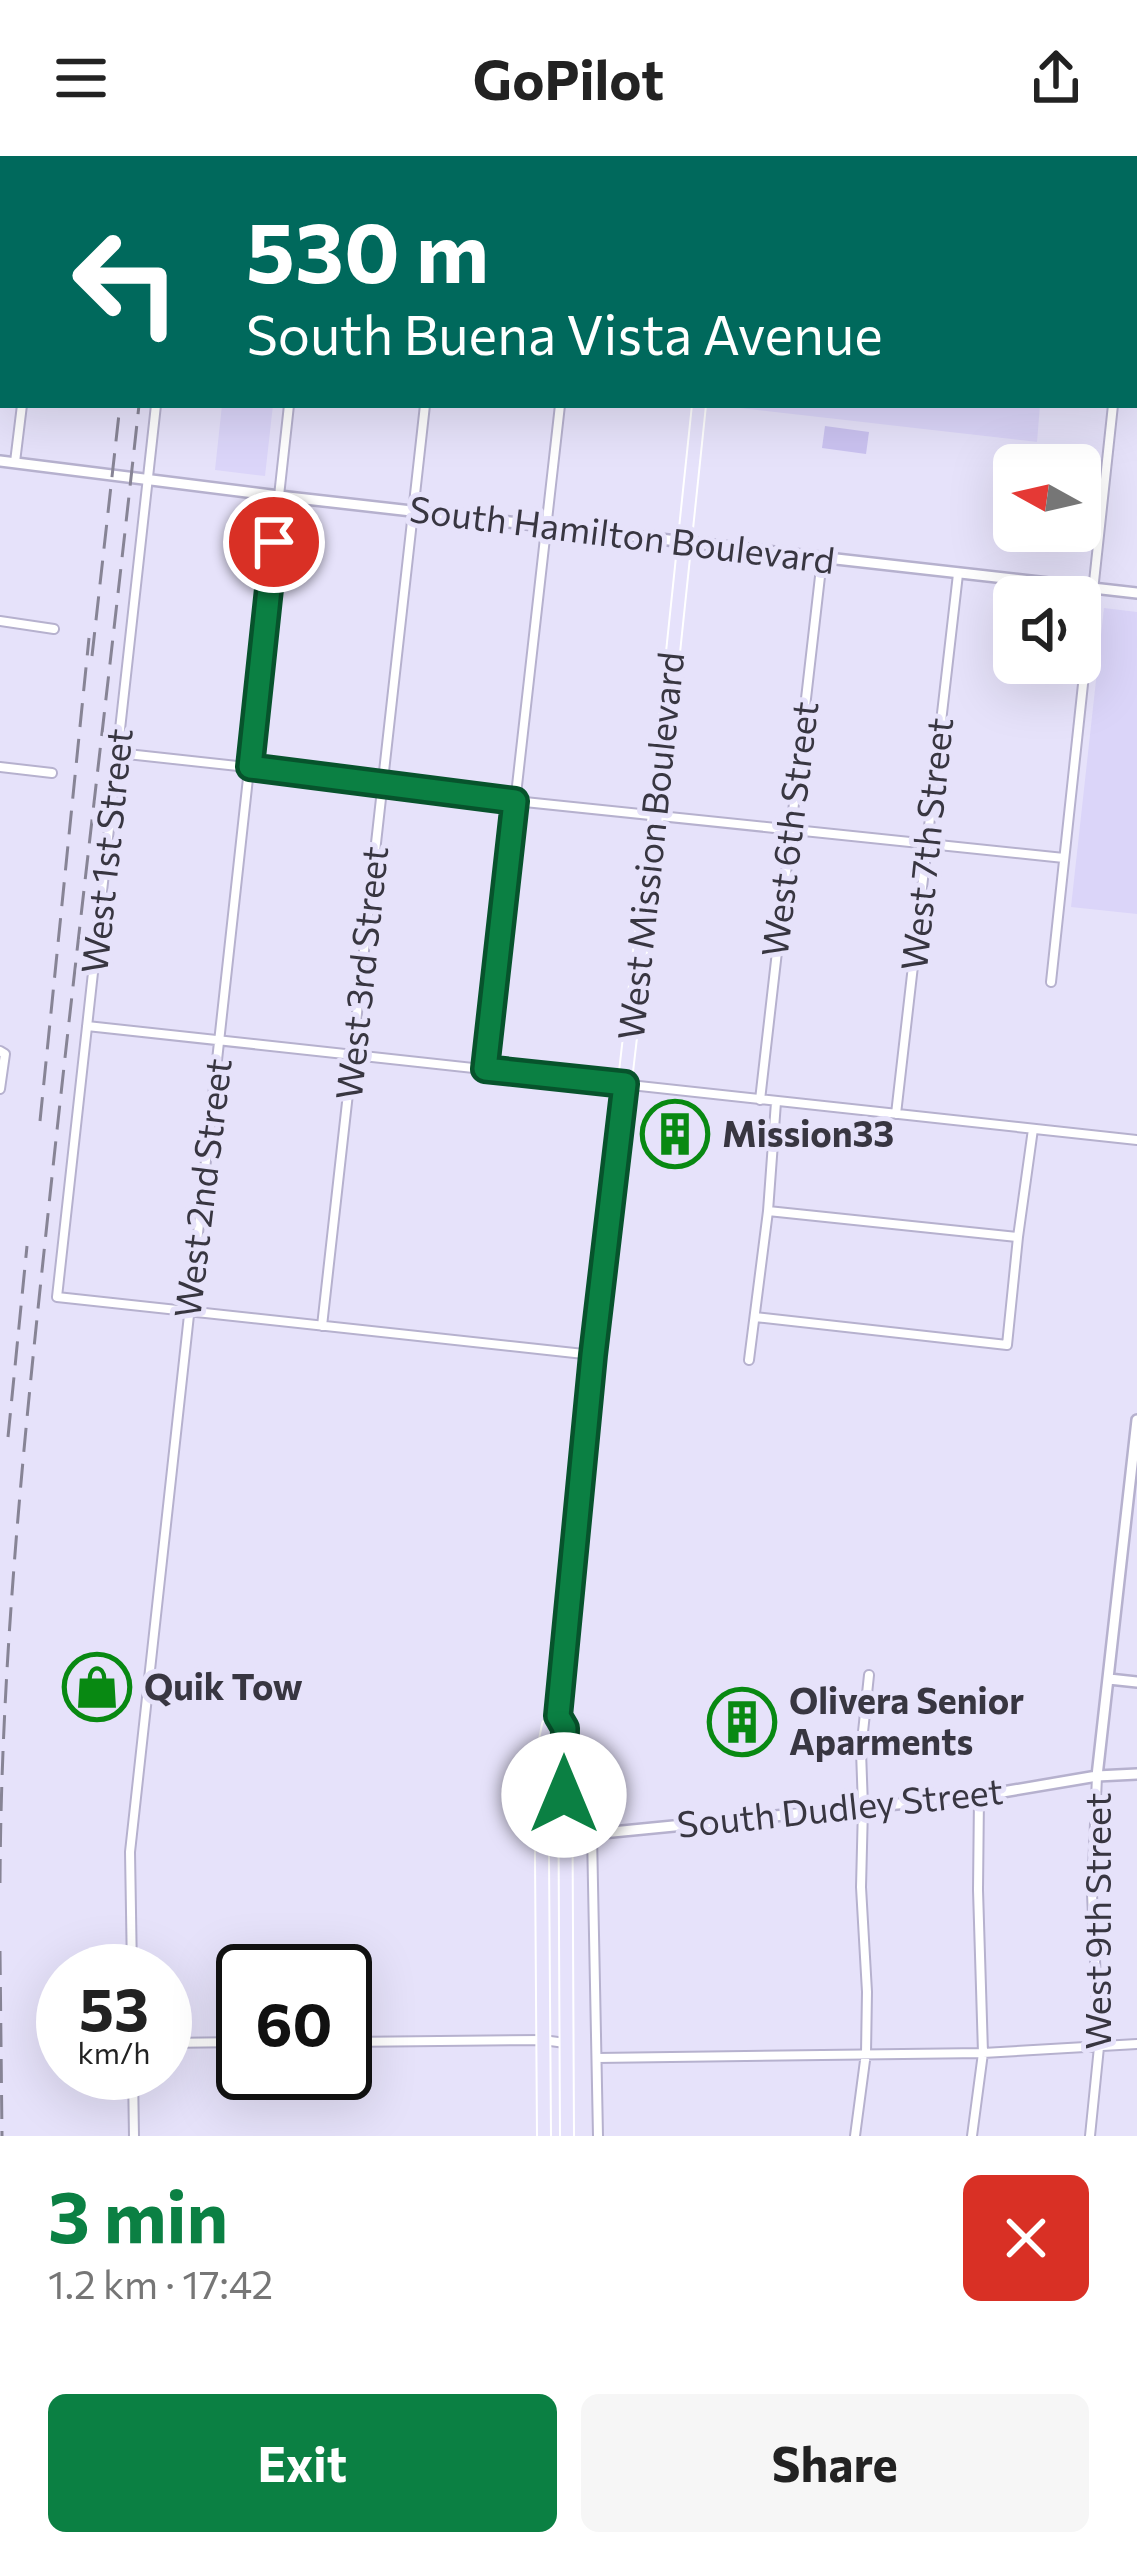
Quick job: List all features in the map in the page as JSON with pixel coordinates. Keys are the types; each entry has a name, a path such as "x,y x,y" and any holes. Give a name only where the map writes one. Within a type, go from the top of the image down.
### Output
{"main road":[{"name":"West Mission Boulevard","path":"567,2136 565,1728 558,1716 593,1355 699,408"},
{"name":"West Mission Boulevard","path":"544,2136 544,1750 549,1725 558,1716"}],"street":[{"path":"15,462 22,408"},
{"name":"West 1st Street","path":"156,408 57,1297 188,1310"},
{"name":"West 2nd Street","path":"132,1944 130,1852 290,408"},
{"name":"West 3rd Street","path":"322,1326 425,408"},
{"path":"485,1069 560,408"},
{"path":"1095,576 1113,408"},
{"name":"South Hamilton Boulevard","path":"0,460 993,578"},
{"name":"West 6th Street","path":"760,1100 822,559"},
{"name":"West 7th Street","path":"896,1114 958,574"},
{"name":"South Hamilton Boulevard","path":"1101,589 1137,592"},
{"path":"0,621 54,629"},
{"path":"1051,982 1083,684"},
{"path":"118,753 515,801 1064,858"},
{"path":"0,767 52,773"},
{"path":"87,1026 1137,1140"},
{"path":"0,1051 5,1054 0,1089"},
{"path":"749,1360 776,1102"},
{"path":"755,1317 1007,1346 1033,1129"},
{"path":"768,1211 1018,1237"},
{"path":"188,1310 593,1355"},
{"name":"West 9th Street","path":"1090,2136 1100,2047 1092,1894 1097,1776 1137,1420"},
{"path":"855,2136 866,2053 861,1751 869,1675"},
{"path":"1109,1679 1137,1682"},
{"name":"South Dudley Street","path":"542,1836 979,1796 1137,1774"},
{"path":"972,2136 983,2053 979,1796"},
{"path":"592,1834 598,2136"},
{"path":"372,2042 566,2043"},
{"path":"597,2058 983,2053 1137,2044"},
{"path":"134,2100 134,2136"}],"shaded area":[{"path":"222,408 273,408 265,476 215,470"},
{"path":"741,408 1040,408 1037,442"},
{"path":"825,426 869,432 866,454 822,448"},
{"path":"1104,608 1137,612 1137,914 1071,907 1096,684 1101,684"}],"railway":[{"path":"92,656 120,408"},
{"path":"0,1883 4,1720 22,1476 139,408"},
{"path":"40,1121 89,638"},
{"path":"8,1437 27,1246"},
{"path":"0,1951 2,2136"}],"place":[{"name":"Mission33","path":"675,1134"},
{"name":"Quik Tow","path":"97,1687"},
{"name":"Olivera Senior Aparments","path":"742,1722"}],"route":[{"path":"274,542 250,767 515,801 485,1069 625,1084 558,1716 565,1728 564,1795"}]}
